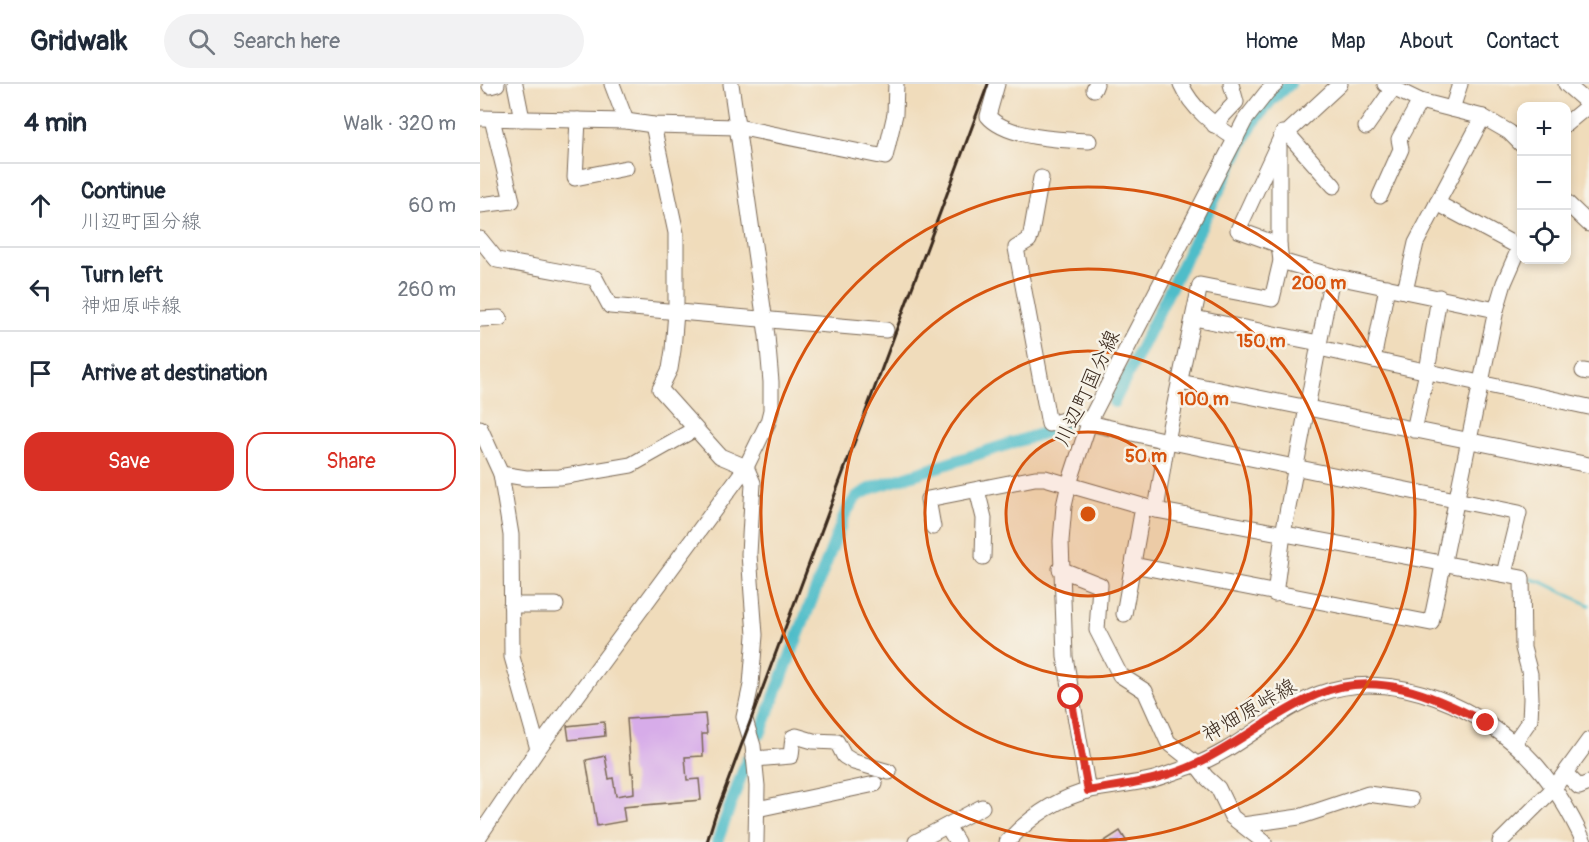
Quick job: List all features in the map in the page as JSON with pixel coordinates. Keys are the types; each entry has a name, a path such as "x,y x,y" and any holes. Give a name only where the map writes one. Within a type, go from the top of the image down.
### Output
{"street":[{"path":"515,84 522,119"},
{"path":"612,84 626,121"},
{"path":"484,835 538,749 746,467 763,433 771,410 771,382 764,318 731,84"},
{"path":"480,204 512,201 486,118 626,121 653,125 738,127 885,157 896,114 896,84"},
{"path":"998,84 988,116 992,122 1029,136 1089,141"},
{"path":"1181,84 1187,98 1214,125 1236,139"},
{"path":"1214,125 1236,102 1231,84"},
{"name":"川辺町国分線","path":"1088,791 1065,657 1060,570 1064,506 1069,484 1090,422 1245,120 1276,84"},
{"path":"1340,84 1283,136 1238,230 1280,253 1332,276 1496,310"},
{"path":"1452,109 1460,84"},
{"path":"1566,84 1589,105 1571,120"},
{"path":"1366,127 1389,86 1420,101 1483,117 1509,132 1517,141"},
{"path":"1380,196 1401,149 1399,139 1420,101"},
{"path":"1405,291 1416,243 1483,117"},
{"path":"578,120 575,178 626,168"},
{"path":"653,125 676,233 676,312 670,369 660,389 720,456 746,467 753,483 749,554 755,635 751,685 744,717 753,746 757,809 756,842"},
{"path":"1283,136 1334,186"},
{"path":"1124,614 1133,565 1167,441 1200,285 1272,299 1280,253 1283,136"},
{"path":"1041,178 1029,240 1016,248 1048,424 1075,417 1167,441 1519,513 1504,574"},
{"path":"1437,203 1517,243"},
{"path":"1571,205 1585,214"},
{"path":"480,239 496,260 595,278 610,306 886,330"},
{"path":"1133,565 1431,623 1496,310 1517,251"},
{"path":"1275,594 1283,534 1332,276"},
{"path":"1373,360 1387,287"},
{"path":"1414,429 1427,372 1439,297"},
{"path":"480,319 500,318"},
{"path":"1194,318 1589,407"},
{"path":"1180,382 1589,465"},
{"path":"480,428 501,474 511,535 512,657 538,749"},
{"path":"501,474 526,478 560,477 631,465 695,429"},
{"path":"933,527 928,499 1045,478 1149,508 1522,578 1523,648 1530,674 1530,720 1514,743"},
{"path":"977,490 984,518 983,557"},
{"path":"1060,570 1100,585 1096,630 1120,675 1145,691 1168,742 1196,764 1218,788 1232,817 1264,842"},
{"path":"512,605 556,604"},
{"name":"神畑原峠線","path":"1088,791 1153,779 1196,764 1233,745 1317,694 1339,687 1396,687 1422,692 1486,723 1514,743 1536,765 1554,788 1584,842"},
{"path":"754,759 791,756 793,737 796,736 813,741 837,742 844,756 849,759 889,772"},
{"path":"1500,842 1554,788 1589,740"},
{"path":"1565,773 1579,787 1589,783"},
{"path":"757,809 875,784"},
{"path":"1007,842 1043,811 1088,791"},
{"path":"1243,825 1299,817 1368,794 1410,800"},
{"path":"916,842 982,807"},
{"path":"947,826 957,842"}],"building":[{"path":"705,714 707,734 702,734 703,756 685,757 687,780 699,779 701,800 623,807 625,821 597,826 586,760 605,756 609,779 613,778 616,796 634,793 627,719"},
{"path":"604,722 605,736 569,740 567,726"},
{"path":"1120,831 1127,842 1103,842"}],"waterway":[{"path":"1114,402 1251,126 1273,98 1290,84"},
{"path":"760,734 845,514 856,497 872,488 1062,427"},
{"path":"1531,579 1589,605"},
{"path":"717,842 747,760"}],"railway":[{"path":"707,842 988,84"}],"route":[{"path":"1071,697 1088,791 1153,779 1196,764 1233,745 1317,694 1339,687 1377,685 1422,692 1486,723"}]}
